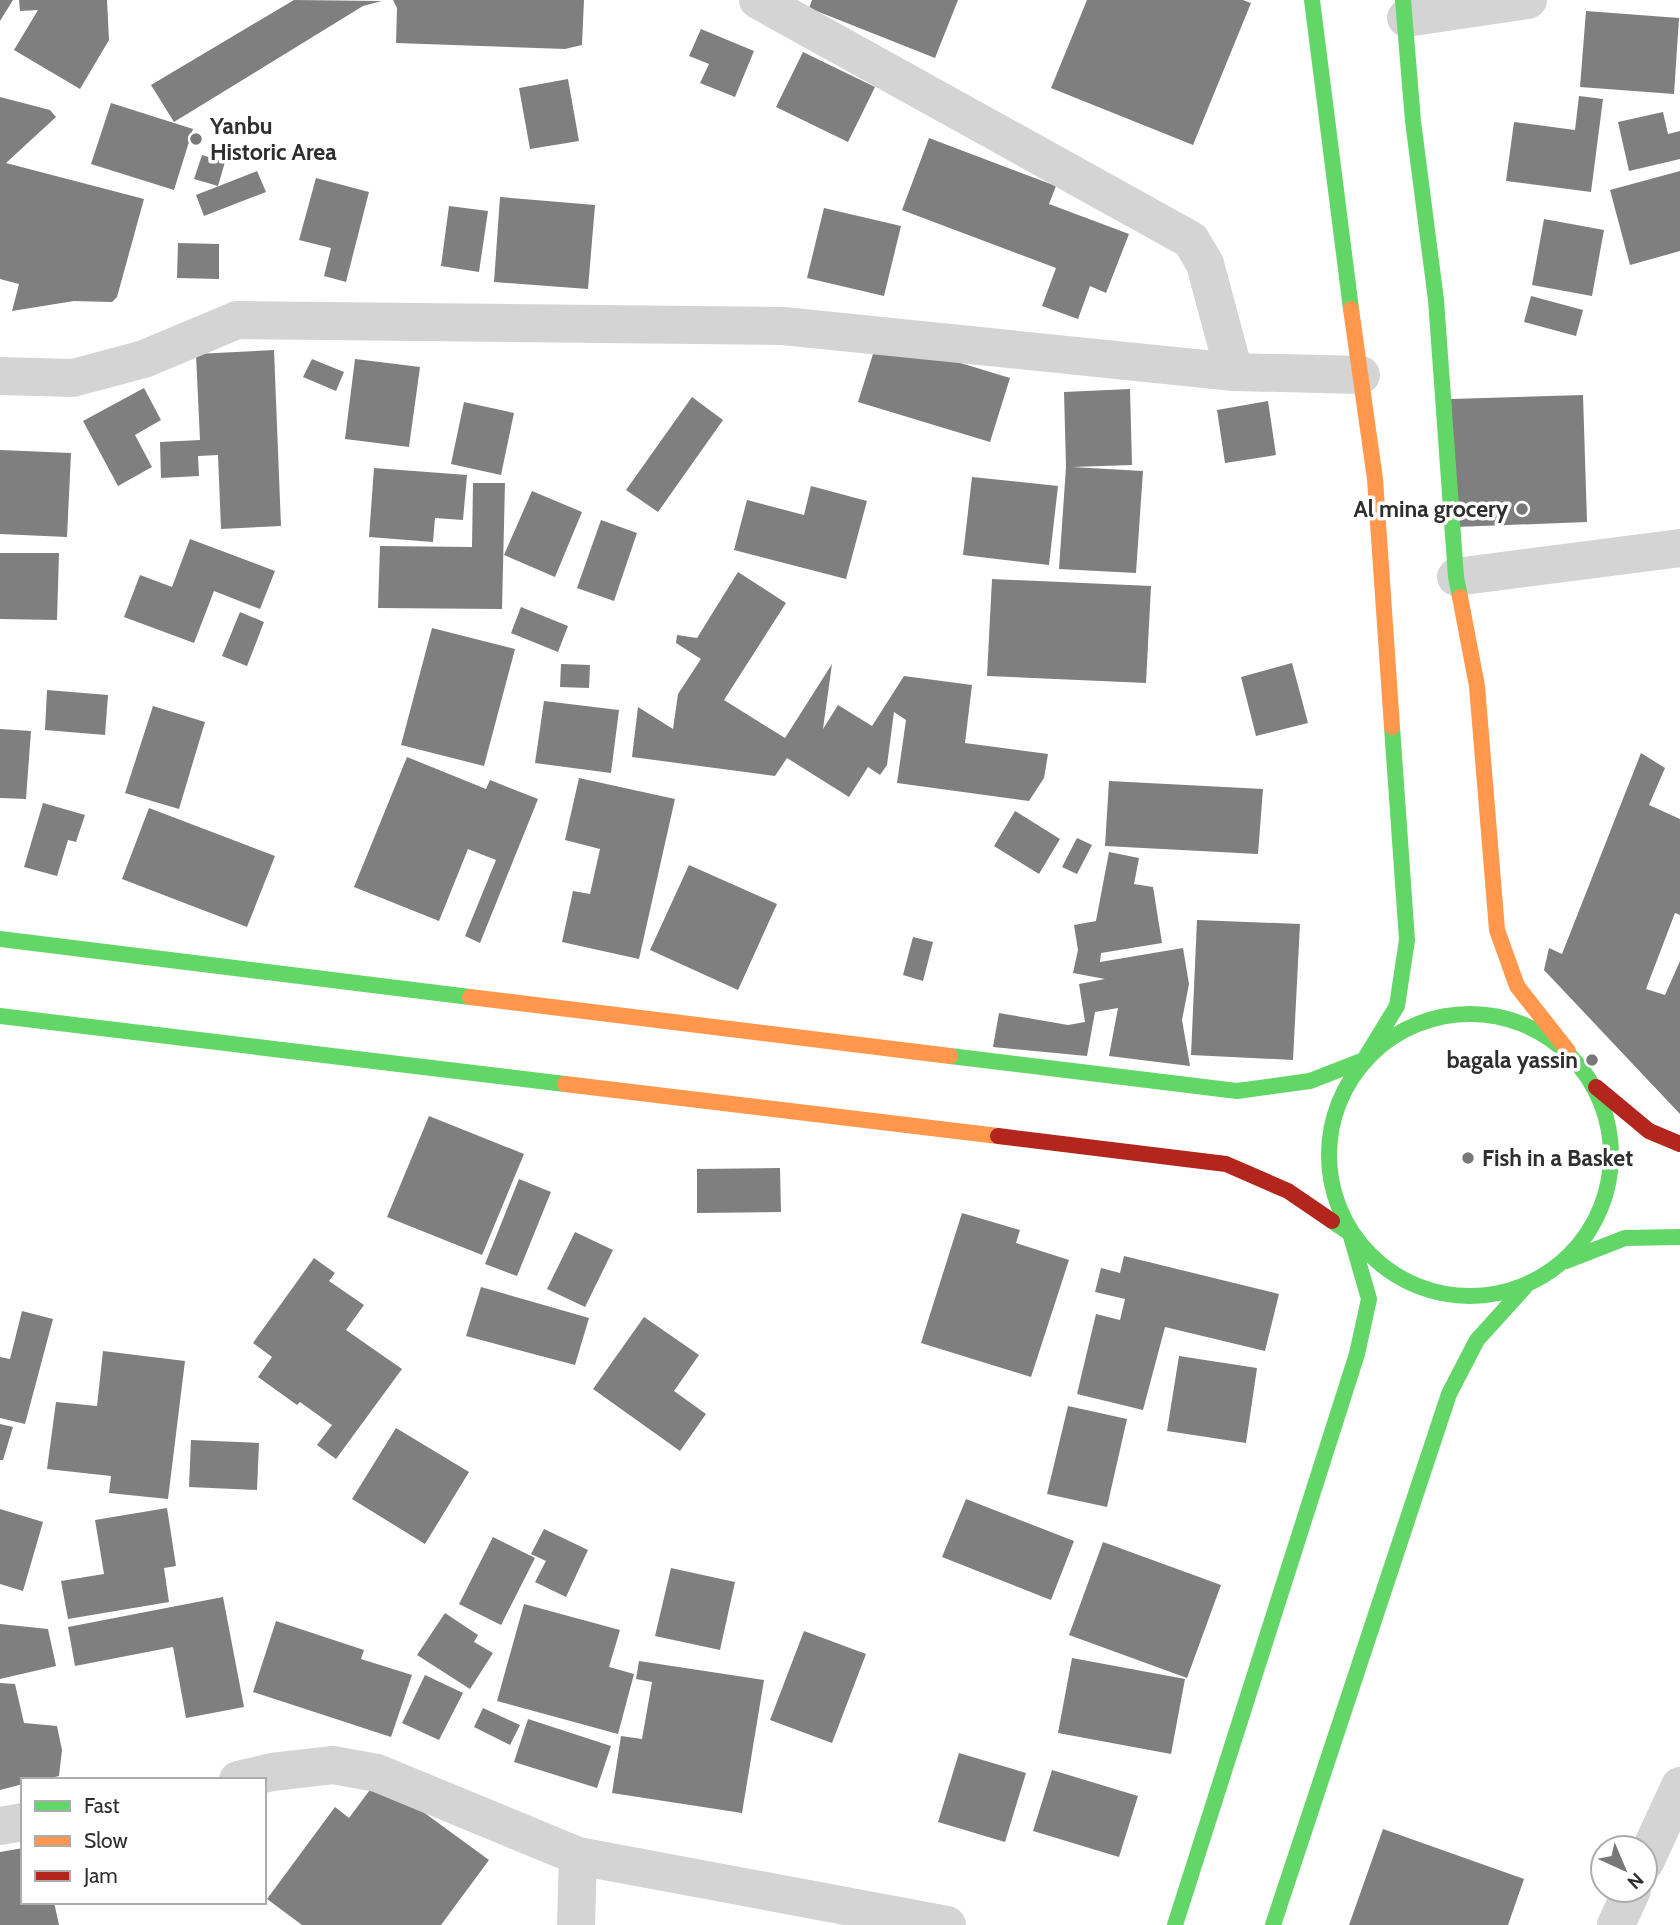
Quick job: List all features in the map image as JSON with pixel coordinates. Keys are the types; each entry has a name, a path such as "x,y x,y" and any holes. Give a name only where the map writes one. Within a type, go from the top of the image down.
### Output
{"street":[{"path":"758,0 1191,240 1205,264 1234,372"},
{"path":"1175,1925 1357,1354 1369,1299 1350,1233 1332,1191 1328,1144 1339,1099 1397,1006 1407,940 1375,479 1312,0"},
{"path":"1528,0 1405,9 1413,121 1436,300 1456,577 1477,686 1497,930 1517,986 1596,1087 1649,1131 1680,1144"},
{"path":"0,376 73,377 144,359 237,320 783,326 1234,372 1361,375"},
{"path":"1456,577 1672,558"},
{"path":"0,939 1237,1091 1310,1081 1364,1060 1400,1032 1442,1016 1487,1013 1531,1026 1568,1051"},
{"path":"0,1016 1226,1164 1288,1191 1350,1233 1383,1269 1427,1292 1476,1298 1525,1287"},
{"path":"1566,1261 1595,1223 1611,1179 1611,1131 1596,1087"},
{"path":"1273,1925 1449,1394 1477,1340 1525,1287 1566,1261 1625,1238 1680,1237"},
{"path":"246,1778 272,1772 333,1765 377,1773 578,1856 947,1925"},
{"path":"1658,1834 1680,1786"},
{"path":"0,1826 21,1822"},
{"path":"576,1925 578,1856"},
{"path":"1616,1925 1626,1904"}],"building":[{"path":"0,0 13,0 0,21"},
{"path":"19,0 107,0 109,40 80,89 14,50 38,10 20,11"},
{"path":"294,0 382,1 363,6 174,122 151,85"},
{"path":"393,0 584,0 582,45 565,49 396,43 397,8"},
{"path":"812,0 958,0 935,58 809,8"},
{"path":"1087,0 1243,0 1251,3 1193,145 1051,88"},
{"path":"1586,11 1679,18 1674,94 1580,87"},
{"path":"701,29 754,51 735,97 700,83 709,64 689,56"},
{"path":"803,52 875,87 848,142 776,107"},
{"path":"568,79 579,141 530,149 519,88"},
{"path":"1579,96 1603,99 1591,192 1506,181 1514,122 1575,130"},
{"path":"0,97 50,110 56,117 6,163 144,199 117,297 112,302 74,301 12,311 19,284 0,279"},
{"path":"111,103 193,129 174,190 91,164"},
{"path":"1663,112 1668,134 1680,131 1680,159 1629,171 1618,122"},
{"path":"929,138 1056,186 1049,204 1129,234 1106,293 1090,286 1078,319 1042,306 1056,268 902,210"},
{"path":"202,155 225,162 218,186 194,179"},
{"path":"257,171 266,192 204,216 196,195"},
{"path":"1680,171 1680,251 1630,265 1610,190"},
{"path":"316,178 369,192 346,282 324,276 331,248 299,240"},
{"path":"500,197 595,205 588,289 494,282"},
{"path":"449,206 488,211 479,272 441,266"},
{"path":"824,208 901,226 884,296 807,278"},
{"path":"1544,219 1604,230 1592,296 1532,285"},
{"path":"178,243 219,244 219,279 177,278"},
{"path":"1531,296 1583,310 1576,336 1524,322"},
{"path":"878,338 1010,378 990,442 858,402"},
{"path":"274,350 281,526 221,529 218,455 198,456 199,476 161,478 160,442 200,440 196,354"},
{"path":"312,359 344,372 336,391 303,377"},
{"path":"355,359 420,367 409,447 345,439"},
{"path":"144,388 161,420 135,435 152,467 118,486 83,421"},
{"path":"1130,389 1132,465 1072,467 1143,471 1136,573 1059,569 1066,467 1064,392"},
{"path":"1583,395 1587,522 1455,527 1451,399"},
{"path":"692,397 723,420 658,512 626,490"},
{"path":"1268,401 1276,455 1225,463 1217,410"},
{"path":"464,402 514,413 501,475 451,464"},
{"path":"0,450 71,453 67,537 0,534"},
{"path":"374,468 467,475 463,520 435,518 433,542 369,537"},
{"path":"972,477 1058,486 1049,565 963,555"},
{"path":"473,483 505,483 502,609 378,608 380,546 472,547"},
{"path":"811,486 867,501 846,579 734,550 747,500 804,515"},
{"path":"532,491 582,512 555,577 504,555"},
{"path":"601,520 637,533 614,601 577,588"},
{"path":"190,539 275,571 260,609 214,591 194,643 124,617 140,575 172,587"},
{"path":"0,553 59,553 57,620 0,619"},
{"path":"738,572 786,603 724,700 785,738 832,664 823,729 838,705 872,726 904,676 972,685 965,743 1048,754 1044,778 1029,801 897,783 906,720 894,712 887,765 880,775 868,767 849,797 787,758 775,776 632,757 638,707 673,729 678,694 701,659 676,643 677,635 697,638"},
{"path":"992,579 1151,586 1146,683 987,676"},
{"path":"521,607 568,626 558,652 511,633"},
{"path":"240,612 264,622 247,666 222,656"},
{"path":"432,628 515,649 484,766 401,745"},
{"path":"1292,663 1308,723 1256,736 1241,677"},
{"path":"561,664 590,665 589,688 560,687"},
{"path":"47,690 108,695 105,735 45,730"},
{"path":"544,701 619,710 611,773 535,763"},
{"path":"153,706 205,722 179,809 125,793"},
{"path":"0,729 31,731 26,799 0,798"},
{"path":"1641,753 1665,768 1649,805 1680,819 1680,915 1675,913 1646,989 1665,995 1680,961 1680,1114 1544,970 1549,948 1562,954"},
{"path":"407,757 486,789 490,780 538,799 480,943 465,936 496,860 468,849 439,921 354,887"},
{"path":"579,778 675,799 639,959 562,942 573,891 590,894 600,849 565,840"},
{"path":"1109,781 1263,789 1258,854 1105,846"},
{"path":"43,803 85,815 76,842 68,840 57,876 24,867"},
{"path":"149,808 275,856 247,927 122,879"},
{"path":"1015,811 1060,839 1039,874 994,846"},
{"path":"1077,838 1092,845 1077,874 1062,867"},
{"path":"1109,852 1139,858 1134,884 1153,887 1162,943 1101,953 1100,962 1183,948 1189,984 1182,1020 1190,1066 1109,1056 1118,1008 1095,1012 1087,1056 993,1047 999,1013 1068,1025 1085,1022 1079,984 1105,979 1073,973 1078,950 1074,925 1096,921"},
{"path":"689,865 777,904 738,990 650,950"},
{"path":"1197,920 1300,924 1293,1060 1191,1055"},
{"path":"913,937 933,942 923,981 903,975"},
{"path":"429,1116 524,1154 482,1255 387,1217"},
{"path":"780,1168 781,1212 697,1213 697,1169"},
{"path":"519,1179 551,1192 517,1276 485,1264"},
{"path":"962,1213 1020,1230 1016,1243 1069,1260 1031,1377 921,1343"},
{"path":"575,1232 613,1250 585,1307 547,1289"},
{"path":"1124,1256 1279,1294 1265,1351 1165,1327 1143,1410 1077,1394 1096,1314 1120,1320 1125,1299 1095,1292 1101,1268 1120,1273"},
{"path":"314,1258 335,1273 329,1281 364,1305 346,1330 402,1369 336,1459 317,1445 332,1425 300,1402 297,1405 258,1377 272,1357 253,1343"},
{"path":"481,1287 589,1318 575,1365 466,1336"},
{"path":"22,1311 53,1319 25,1424 0,1418 0,1357 10,1359"},
{"path":"644,1317 699,1355 674,1391 706,1414 680,1451 593,1389"},
{"path":"103,1351 185,1361 168,1499 109,1493 111,1476 47,1469 56,1402 97,1406"},
{"path":"1179,1356 1257,1368 1246,1443 1167,1431"},
{"path":"1068,1406 1127,1419 1107,1507 1047,1494"},
{"path":"0,1424 13,1427 3,1460 0,1460"},
{"path":"396,1428 469,1472 425,1544 352,1499"},
{"path":"191,1440 259,1443 257,1490 189,1487"},
{"path":"966,1499 1074,1541 1051,1600 942,1557"},
{"path":"167,1508 176,1566 164,1568 169,1602 68,1619 61,1581 104,1574 95,1520"},
{"path":"0,1509 43,1522 23,1591 0,1584"},
{"path":"544,1529 588,1550 566,1597 535,1582 546,1561 531,1554"},
{"path":"493,1537 535,1558 501,1625 459,1604"},
{"path":"1103,1542 1221,1585 1187,1678 1069,1635"},
{"path":"671,1568 735,1582 720,1650 655,1636"},
{"path":"223,1597 244,1707 186,1718 173,1647 75,1666 68,1627"},
{"path":"524,1604 620,1630 609,1667 634,1674 618,1734 497,1701"},
{"path":"445,1613 478,1635 474,1642 493,1653 470,1689 417,1655"},
{"path":"276,1621 364,1650 361,1659 412,1675 391,1737 253,1692"},
{"path":"0,1624 48,1629 56,1666 0,1679"},
{"path":"804,1631 866,1654 832,1743 770,1720"},
{"path":"1072,1658 1185,1679 1171,1754 1058,1733"},
{"path":"639,1661 764,1680 742,1813 612,1793 621,1736 642,1739 652,1682 636,1679"},
{"path":"425,1675 463,1693 439,1740 402,1723"},
{"path":"0,1683 15,1684 24,1723 57,1726 62,1750 59,1776 21,1778 21,1785 0,1790"},
{"path":"483,1708 520,1725 510,1745 474,1727"},
{"path":"528,1719 611,1746 597,1788 514,1762"},
{"path":"959,1753 1026,1773 1005,1842 938,1822"},
{"path":"1052,1770 1138,1796 1119,1857 1033,1831"},
{"path":"378,1779 489,1860 441,1925 302,1925 267,1899 335,1807 349,1818"},
{"path":"1383,1829 1524,1879 1508,1925 1349,1925"},
{"path":"21,1848 21,1904 54,1904 59,1925 0,1925 0,1852"}],"traffic: fast":[{"path":"1312,0 1351,309"},
{"path":"1403,0 1413,121 1436,300 1456,577 1460,597"},
{"path":"950,1056 1237,1091 1310,1081 1364,1060 1397,1006 1407,940 1392,727"},
{"path":"0,939 470,997"},
{"path":"1484,1014 1498,1016 1537,1030 1570,1055 1588,1076 1601,1101 1609,1127 1611,1155 1609,1183 1601,1209 1588,1234 1570,1255 1549,1273 1524,1286 1498,1294 1456,1296 1442,1294 1403,1280 1380,1264 1361,1245 1345,1222 1331,1183 1329,1141 1331,1127 1345,1088 1361,1065 1380,1046 1403,1030 1442,1016 1484,1014"},
{"path":"0,1016 565,1084"},
{"path":"1175,1925 1357,1354 1369,1299 1350,1233 1332,1221"},
{"path":"1566,1261 1625,1238 1680,1237"},
{"path":"1273,1925 1449,1394 1477,1340 1525,1287"}],"traffic: slow":[{"path":"1351,309 1375,479 1392,727"},
{"path":"1460,597 1477,686 1497,930 1517,986 1568,1051"},
{"path":"470,997 950,1056"},
{"path":"565,1084 998,1136"}],"traffic: jam":[{"path":"1596,1087 1649,1131 1680,1144"},
{"path":"998,1136 1226,1164 1288,1191 1332,1221"}],"place":[{"name":"Yanbu Historic Area","path":"196,139"},
{"name":"Al mina grocery","path":"1522,509"},
{"name":"bagala yassin","path":"1592,1060"},
{"name":"Fish in a Basket","path":"1468,1158"}]}
